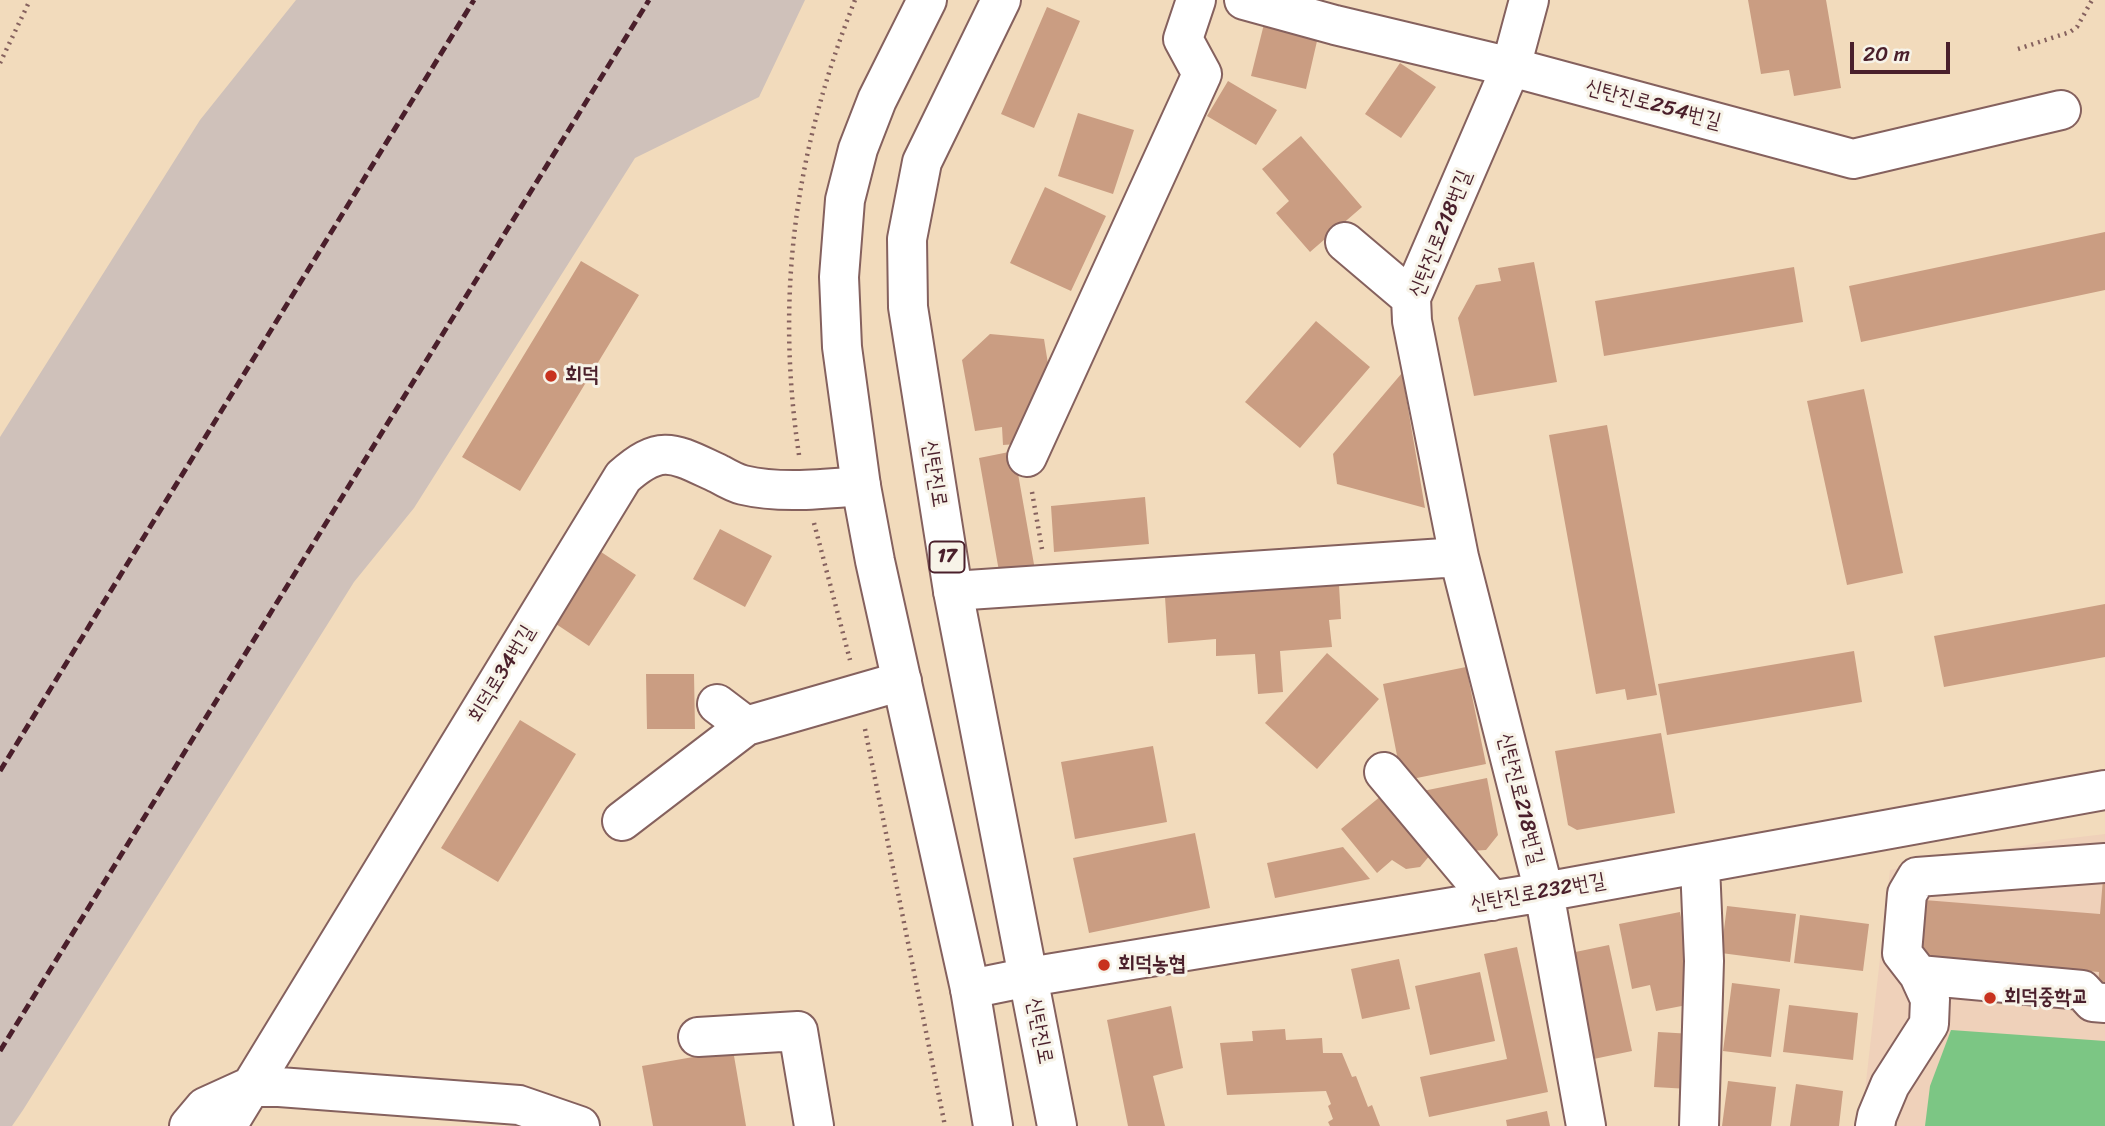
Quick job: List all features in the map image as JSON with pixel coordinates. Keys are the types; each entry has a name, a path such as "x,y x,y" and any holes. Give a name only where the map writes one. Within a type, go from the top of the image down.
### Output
{"street":[{"path":"877,100 899,0"},
{"path":"927,0 877,100 858,149 845,200 839,277 842,347 861,486 901,681 970,989 993,1126"},
{"name":"신탄진로","path":"1001,0 922,162 907,239 908,307 953,591 1057,1126"},
{"path":"1027,457 1202,74 1183,39 1196,0"},
{"name":"신탄진로254번길","path":"1244,0 1338,13 1511,67 1853,159 2061,110"},
{"name":"신탄진로218번길","path":"1529,0 1511,67 1411,298 1412,321 1459,557 1544,892 1586,1126"},
{"path":"1345,243 1411,298"},
{"name":"회덕로34번길","path":"227,1126 623,477 642,460 667,453 742,485 806,491 861,486"},
{"path":"953,591 1459,557"},
{"path":"622,821 732,715 901,681"},
{"path":"1384,772 1492,901"},
{"name":"신탄진로232번길","path":"970,989 1700,865 2105,790"},
{"path":"1875,1126 1890,1085 1929,1024 1930,999 1919,975 1902,953 1907,894 1917,877 2105,863"},
{"path":"1699,1126 1704,961 1700,865"},
{"path":"1919,975 2082,990 2093,1002 2105,1003"},
{"path":"698,1037 798,1031 814,1126"},
{"path":"189,1126 205,1107 249,1087 519,1105 580,1126"}],"path":[{"path":"0,63 30,0"},
{"path":"2018,49 2070,32 2077,27 2092,0"},
{"path":"1027,457 1048,583"},
{"path":"812,515 853,671"},
{"path":"864,726 945,1126"}],"shaded area":[{"path":"296,0 805,0 759,97 635,158 414,508 354,582 23,1110 12,1126 0,1126 0,437 200,120"},
{"name":"회덕중학교","path":"2105,834 2105,1126 1861,1126 1890,870 2055,840"}],"green space":[{"path":"1951,1030 2105,1041 2105,1126 1925,1126 1930,1086"}],"building":[{"path":"1748,0 1826,0 1841,88 1794,96 1789,70 1761,74"},
{"path":"1047,7 1080,21 1034,128 1001,114"},
{"path":"1266,16 1320,28 1306,89 1251,76"},
{"path":"1400,63 1436,87 1401,138 1365,114"},
{"path":"1228,81 1277,110 1256,145 1207,116"},
{"path":"1078,113 1134,130 1113,194 1058,176"},
{"path":"1301,136 1362,207 1310,252 1276,213 1289,201 1262,169"},
{"path":"1045,187 1106,216 1071,291 1010,263"},
{"path":"2105,232 2105,290 1861,342 1849,286"},
{"name":"회덕","path":"581,261 639,295 520,491 462,457"},
{"path":"1534,262 1557,382 1474,396 1458,318 1476,285 1501,281 1498,268"},
{"path":"1794,267 1803,322 1604,356 1595,301"},
{"path":"1316,321 1370,367 1300,448 1245,402"},
{"path":"990,334 1044,339 1049,370 1017,444 1003,445 1002,427 975,431 962,360"},
{"path":"1402,373 1425,508 1337,484 1333,454"},
{"path":"1864,389 1903,573 1847,585 1807,401"},
{"path":"1607,425 1657,695 1627,700 1625,689 1596,694 1549,435"},
{"path":"1014,451 1035,570 1000,577 979,458"},
{"path":"1145,497 1149,544 1054,552 1051,506"},
{"path":"720,529 772,556 745,607 693,579"},
{"path":"595,548 636,575 589,646 547,618"},
{"path":"1339,585 1341,619 1329,620 1332,647 1280,651 1283,692 1258,694 1255,654 1216,656 1216,639 1168,643 1165,597"},
{"path":"2105,604 2105,657 1944,687 1934,636"},
{"path":"1854,651 1862,702 1667,735 1658,684"},
{"path":"1327,653 1379,699 1317,769 1265,723"},
{"path":"1466,667 1486,764 1402,781 1383,684"},
{"path":"646,674 694,674 695,729 647,729"},
{"path":"520,720 576,754 498,882 441,848"},
{"path":"1661,733 1675,813 1577,830 1568,825 1555,751"},
{"path":"1153,746 1167,822 1075,839 1061,762"},
{"path":"1487,778 1498,835 1486,850 1469,851 1413,793"},
{"path":"1387,791 1431,854 1420,867 1406,869 1392,860 1377,873 1341,829"},
{"path":"1195,833 1210,908 1089,933 1073,858"},
{"path":"1343,847 1370,879 1275,898 1267,863"},
{"path":"2103,879 2105,990 2098,989 2099,972 1919,957 1924,900 2100,914"},
{"path":"1727,906 1796,914 1790,962 1721,953"},
{"path":"1680,912 1697,1003 1656,1011 1650,985 1632,989 1619,924"},
{"path":"1800,915 1869,924 1863,971 1794,963"},
{"path":"1609,945 1632,1051 1584,1061 1561,955"},
{"path":"1517,947 1548,1092 1429,1117 1420,1077 1507,1059 1484,954"},
{"path":"1399,959 1410,1009 1362,1019 1351,969"},
{"path":"1480,972 1495,1041 1430,1055 1415,986"},
{"path":"1732,983 1780,989 1771,1057 1723,1051"},
{"path":"1789,1005 1858,1013 1853,1060 1783,1052"},
{"path":"1171,1006 1183,1068 1153,1076 1165,1126 1128,1126 1107,1020"},
{"path":"1285,1029 1286,1040 1322,1038 1323,1053 1342,1053 1352,1077 1356,1076 1368,1107 1372,1105 1380,1126 1330,1126 1328,1122 1333,1119 1326,1091 1227,1095 1220,1043 1253,1041 1252,1031"},
{"path":"1658,1032 1693,1034 1689,1089 1654,1087"},
{"path":"733,1050 746,1126 653,1126 642,1066"},
{"path":"1728,1081 1776,1087 1771,1126 1722,1126"},
{"path":"1796,1084 1843,1091 1839,1126 1790,1126"},
{"path":"1547,1111 1550,1126 1507,1126 1506,1120"}],"railway":[{"path":"0,771 474,0"},
{"path":"0,1051 649,0"}],"place":[{"name":"회덕","path":"551,376"},
{"name":"회덕농협","path":"1104,965"},
{"name":"회덕중학교","path":"1990,998"}]}
